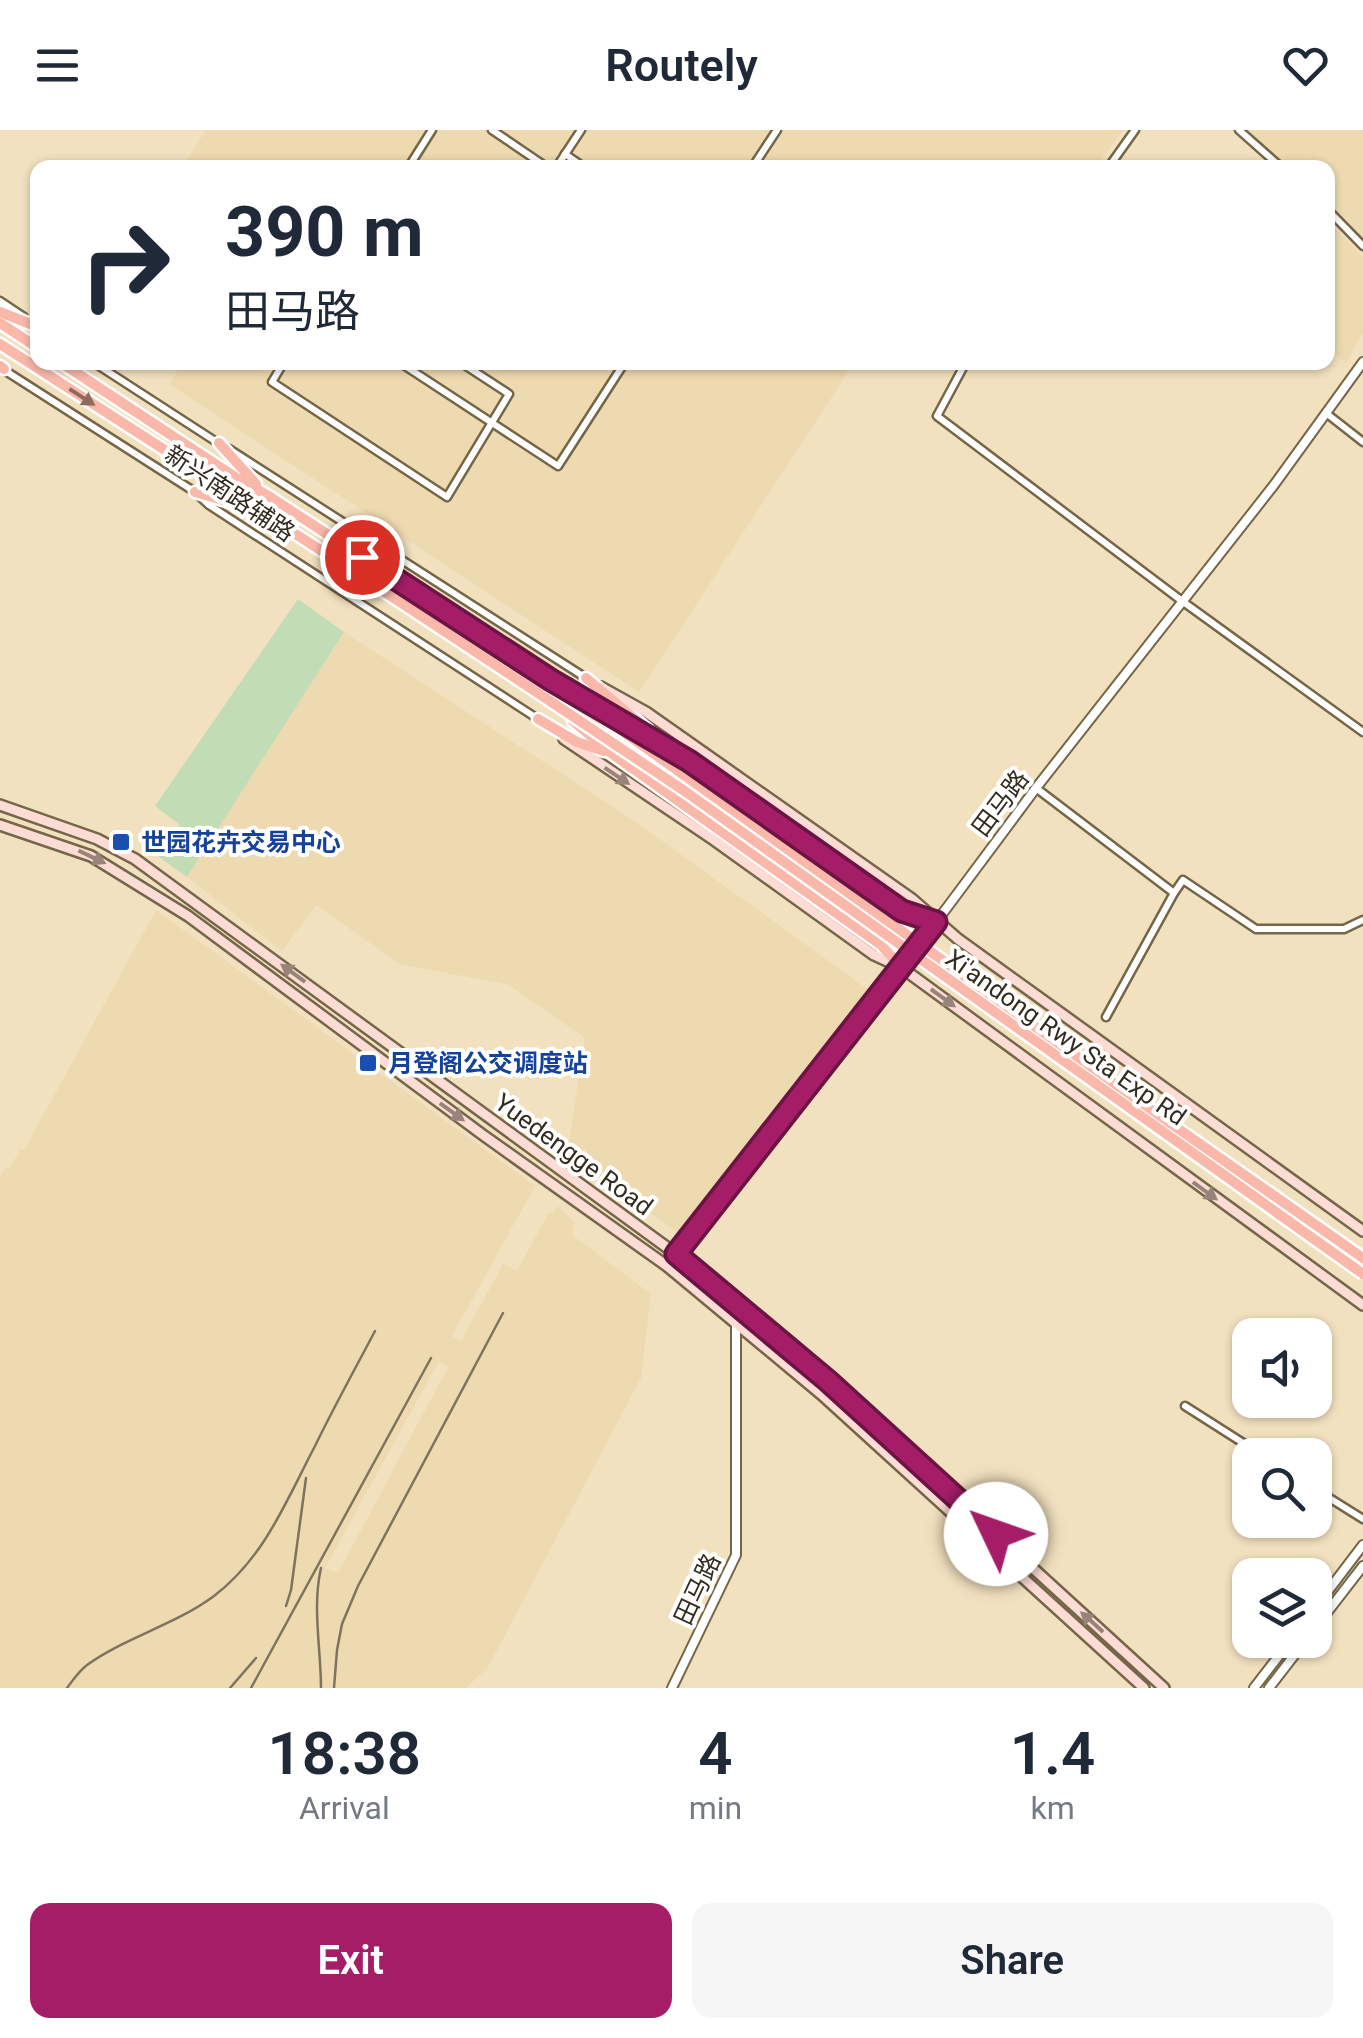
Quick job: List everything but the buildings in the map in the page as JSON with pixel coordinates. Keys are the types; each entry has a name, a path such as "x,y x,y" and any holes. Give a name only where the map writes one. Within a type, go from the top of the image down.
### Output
{"main road":[{"path":"0,312 30,324"},
{"path":"0,323 30,343"},
{"path":"0,344 30,363"},
{"path":"40,370 547,699 610,753 881,945 902,968"},
{"path":"72,370 551,680 689,761"},
{"path":"219,443 267,495"},
{"path":"195,492 260,511"},
{"path":"586,678 689,761 902,911 936,922"},
{"path":"586,678 646,712 912,899 936,922 1363,1231"},
{"name":"Xi'andong Rwy Sta Exp Rd","path":"551,680 1363,1258"},
{"name":"Xi'andong Rwy Sta Exp Rd","path":"547,699 686,792 1363,1274"},
{"path":"538,719 577,742 610,753"},
{"path":"538,719 874,955 902,968 1363,1305"},
{"name":"Yuedengge Road","path":"0,805 97,839 135,859 676,1254 828,1381 1164,1688"},
{"name":"Yuedengge Road","path":"0,824 91,856 188,916 668,1266 821,1394 1144,1688"}],"street":[{"path":"413,160 432,130"},
{"path":"492,130 536,160"},
{"path":"561,160 581,130"},
{"path":"757,160 777,130"},
{"path":"1114,160 1136,130"},
{"path":"1240,130 1273,160"},
{"path":"565,154 574,160"},
{"path":"1335,217 1363,246"},
{"path":"0,301 30,322"},
{"name":"田马路","path":"668,1266 902,968 1363,362"},
{"name":"新兴南路辅路","path":"1,367 538,719"},
{"name":"新兴南路辅路","path":"105,370 586,678"},
{"path":"279,370 272,382 447,497 508,394 472,370"},
{"path":"411,370 558,466 620,370"},
{"path":"962,370 937,416 1363,732"},
{"path":"1326,413 1363,442"},
{"path":"1036,788 1174,893"},
{"path":"1106,1017 1183,880 1256,930 1344,929 1363,920"},
{"name":"田马路","path":"672,1688 736,1555 736,1322"},
{"path":"1185,1406 1235,1438"},
{"path":"1332,1500 1363,1520"},
{"path":"1332,1586 1363,1545"},
{"path":"1332,1606 1363,1566"},
{"path":"1254,1688 1277,1658"},
{"path":"1269,1688 1292,1658"}],"shaded area":[{"path":"206,130 1123,130 1101,160 186,160"},
{"path":"1240,130 1363,130 1363,240 1335,214 1335,160 1274,160"},
{"path":"1335,228 1363,257 1363,333 1346,363 1335,354"},
{"path":"178,370 849,370 639,692 169,384"},
{"path":"344,632 636,822 870,991 681,1235 567,1154 585,1038 509,985 400,964 316,905 282,951 187,877"},
{"path":"156,910 535,1186 452,1336 461,1341 503,1264 517,1271 549,1212 552,1214 558,1206 574,1222 572,1235 651,1294 641,1378 488,1667 466,1688 0,1688 0,1177 20,1149 24,1150","holes":["439,1361 448,1367 338,1573 325,1568"]}],"green space":[{"path":"298,599 344,632 187,877 159,857 180,825 155,806"}],"railway":[{"path":"334,1688 342,1624 358,1586 503,1313"},
{"path":"67,1688 84,1667 214,1596 247,1564 284,1507 375,1331"},
{"path":"251,1688 431,1358"},
{"path":"286,1606 306,1478"},
{"path":"321,1568 317,1613 321,1688"},
{"path":"230,1688 256,1658"}],"place":[{"name":"世园花卉交易中心","path":"121,842"},
{"name":"月登阁公交调度站","path":"368,1063"}],"route":[{"path":"362,557 551,680 689,761 902,911 936,922 676,1254 828,1381 996,1534"}]}
